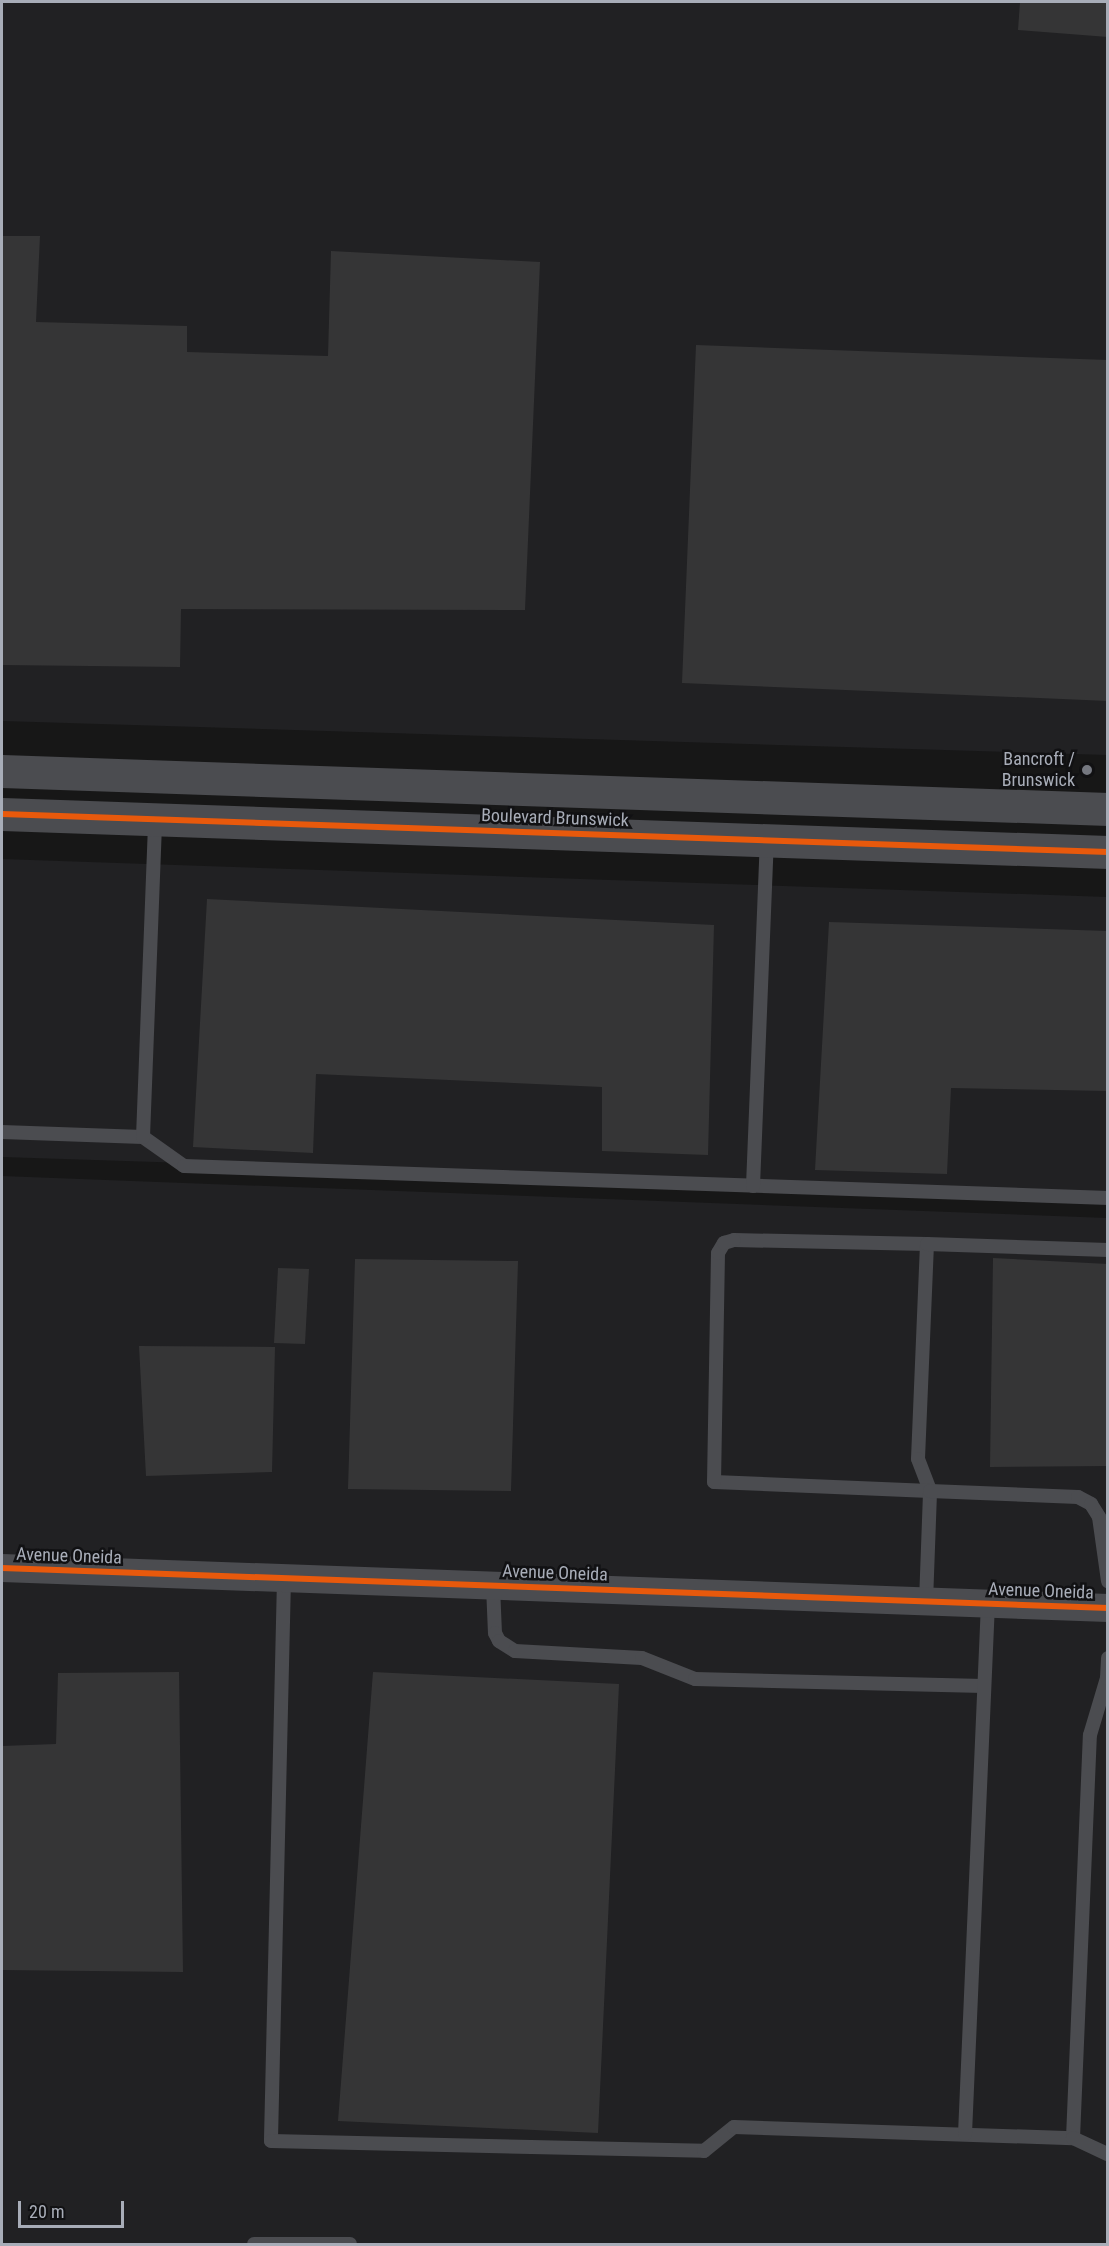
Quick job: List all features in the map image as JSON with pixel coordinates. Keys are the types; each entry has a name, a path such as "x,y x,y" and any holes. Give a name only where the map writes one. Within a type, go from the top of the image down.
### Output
{"street":[{"name":"Boulevard Brunswick","path":"2,771 1107,809"},
{"name":"Boulevard Brunswick","path":"2,814 1107,852"},
{"name":"Avenue Oneida","path":"2,1568 1107,1608"}],"lane":[{"path":"143,1137 155,820"},
{"path":"753,1186 767,841"},
{"path":"2,1132 143,1137 184,1166 1107,1198"},
{"path":"1107,1250 734,1240 724,1243 718,1253 714,1482 1078,1497 1091,1504 1099,1517 1107,1581"},
{"path":"926,1602 930,1491 918,1459 927,1244"},
{"path":"284,1578 271,2141 704,2151 734,2127 1073,2138 1107,2154"},
{"path":"493,1586 495,1633 499,1641 515,1651 642,1659 695,1679 984,1686"},
{"path":"965,2134 988,1604"},
{"path":"1073,2138 1089,1735 1107,1678 1107,1658"},
{"path":"254,2244 350,2244"}],"shaded area":[{"path":"2,2 1107,2 1107,755 2,721"},
{"path":"2,859 1107,897 1107,1193 2,1157"},
{"path":"2,1176 1107,1218 1107,2244 2,2244"}],"building":[{"path":"1020,2 1108,2 1108,37 1018,30"},
{"path":"2,236 40,236 36,322 187,326 187,352 328,356 331,251 540,262 525,610 181,609 180,667 2,665"},
{"path":"696,345 1108,360 1108,701 682,683"},
{"path":"207,899 714,925 708,1155 602,1151 602,1087 316,1074 313,1153 193,1147"},
{"path":"829,922 1108,931 1108,1091 951,1088 947,1174 815,1170"},
{"path":"993,1258 1108,1264 1108,1466 990,1467"},
{"path":"355,1259 518,1261 511,1491 348,1489"},
{"path":"278,1268 309,1269 305,1344 274,1343"},
{"path":"139,1346 275,1347 272,1472 146,1476"},
{"path":"179,1672 183,1972 2,1970 2,1746 56,1744 58,1673"},
{"path":"373,1672 619,1684 598,2133 338,2121"}],"cycle path":[{"path":"2,814 1108,852"},
{"path":"2,1568 1108,1608"}],"place":[{"name":"Bancroft / Brunswick","path":"1087,770"}]}
